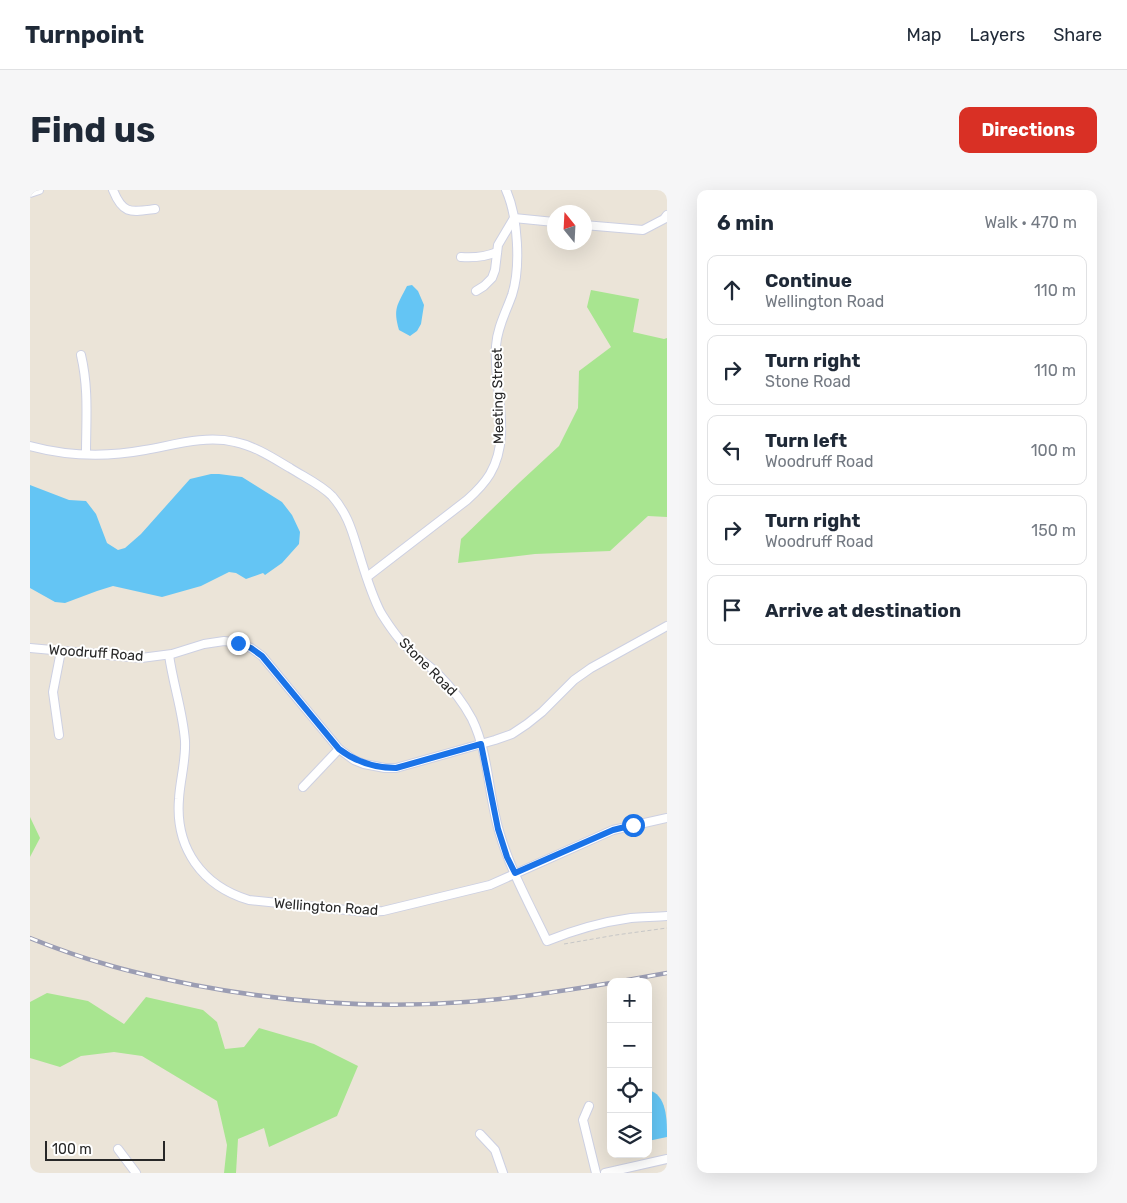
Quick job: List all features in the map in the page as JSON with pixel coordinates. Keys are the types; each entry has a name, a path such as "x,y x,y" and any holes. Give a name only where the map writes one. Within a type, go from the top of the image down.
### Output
{"street":[{"path":"30,193 39,190"},
{"path":"113,190 122,207 129,211 155,209"},
{"name":"Meeting Street","path":"367,577 468,500 491,473 498,457 501,440 501,422 496,345 499,329 512,294 517,258 512,204 506,190"},
{"path":"592,226 643,230 664,219 667,215"},
{"path":"476,291 492,278 496,270 498,245 514,218 547,221"},
{"path":"461,257 476,258 497,252"},
{"path":"81,355 87,392 86,454"},
{"name":"Stone Road","path":"30,446 61,452 115,454 196,441 234,441 253,447 330,494 348,518 367,577 382,613 392,630 405,646 438,674 451,688 463,703 473,721 481,744 498,829 507,857 547,941"},
{"name":"Woodruff Road","path":"30,648 141,658 169,655 204,644 224,641 238,643 251,648 272,666 339,749 354,760 364,764 396,768 512,734 542,712 574,680 667,626"},
{"path":"59,735 52,692 61,651"},
{"name":"Wellington Road","path":"169,655 184,723 184,766 178,812 183,840 189,853 205,876 239,897 249,900 366,912 400,908 482,888 613,830 667,818"},
{"path":"303,787 339,749"},
{"path":"547,941 570,932 600,924 631,918 667,916"},
{"path":"589,1106 583,1120 596,1173"},
{"path":"480,1134 495,1150 503,1173"},
{"path":"118,1149 136,1173"},
{"path":"605,1173 667,1159"}],"path":[{"path":"547,941 566,944 667,928"}],"green space":[{"path":"591,290 639,299 633,332 664,339 667,338 667,517 648,516 610,551 535,554 458,563 461,539 559,446 578,408 579,371 611,347 587,307"},
{"path":"30,817 40,838 30,857"},
{"path":"47,993 88,1001 124,1024 146,997 203,1010 217,1022 225,1049 244,1047 259,1028 314,1044 358,1066 337,1116 269,1147 264,1128 238,1139 236,1173 224,1173 227,1145 217,1101 142,1056 114,1052 81,1056 60,1067 30,1058 30,1002"}],"water":[{"path":"412,285 418,291 424,305 421,324 417,331 410,336 399,330 396,312 398,303 407,286"},
{"path":"211,474 242,477 282,502 292,515 300,532 299,544 282,563 265,575 263,573 246,579 236,573 229,572 201,586 162,597 113,586 65,603 55,602 30,588 30,485 69,500 86,501 96,514 107,543 118,550 125,548 141,534 190,479"},
{"path":"652,1091 659,1097 665,1109 667,1137 652,1140"}],"railway":[{"path":"30,938 96,961 160,978 227,991 329,1003 397,1005 483,1001 607,984"},
{"path":"639,978 667,973"}],"route":[{"path":"238,643 251,648 272,666 330,740 354,760 385,768 396,768 481,744 498,829 507,857 515,873 592,838 633,825"}]}
